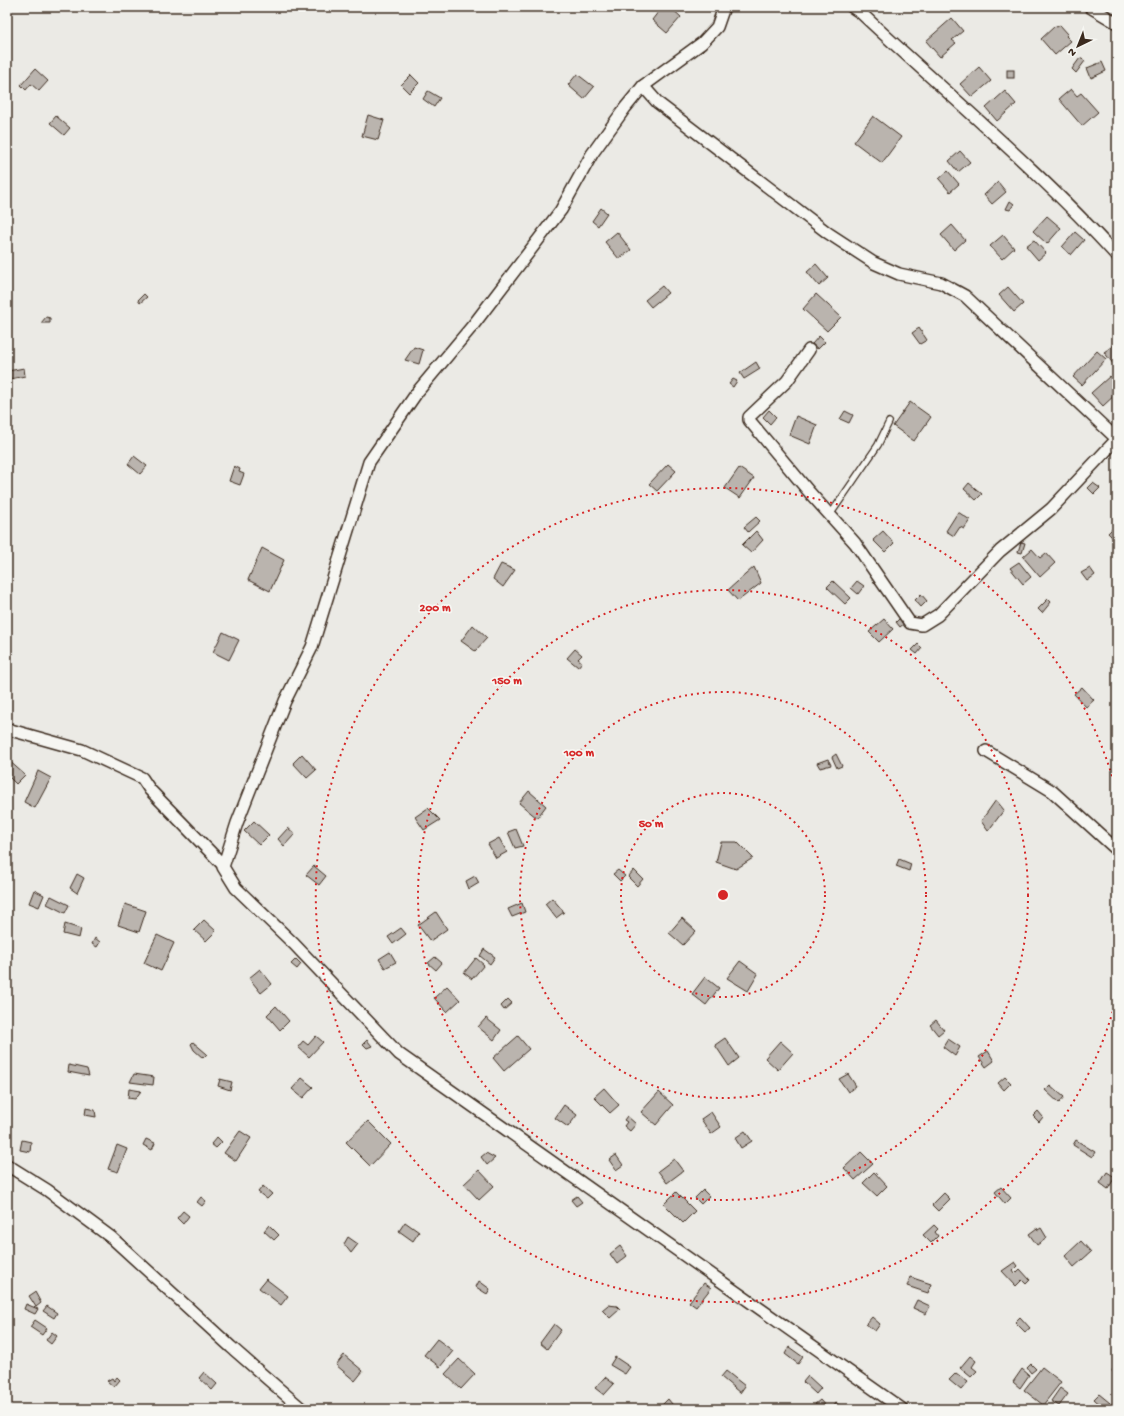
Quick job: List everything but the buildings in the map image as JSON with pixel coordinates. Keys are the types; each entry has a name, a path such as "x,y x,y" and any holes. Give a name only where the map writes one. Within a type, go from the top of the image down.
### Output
{"street":[{"path":"223,865 237,823 285,700 312,647 369,462 418,391 474,324 560,210 592,154 643,86 702,43 718,27 724,7"},
{"path":"852,7 861,13 941,89 1030,168 1078,214 1117,256"},
{"path":"1090,7 1117,23"},
{"path":"643,86 658,103 828,233 874,264 899,274 942,283 965,296 1117,439 1086,470 1051,509 1000,552 938,615 922,625 910,623 855,543 749,420 749,417 787,381 809,350"},
{"path":"7,729 82,750 142,778 150,790 223,865 236,888 299,949 399,1054 902,1409"},
{"path":"986,751 1052,791 1117,850"},
{"path":"7,1165 47,1190 112,1238 231,1347 302,1409"}],"lane":[{"path":"830,515 878,445 889,422"}]}
